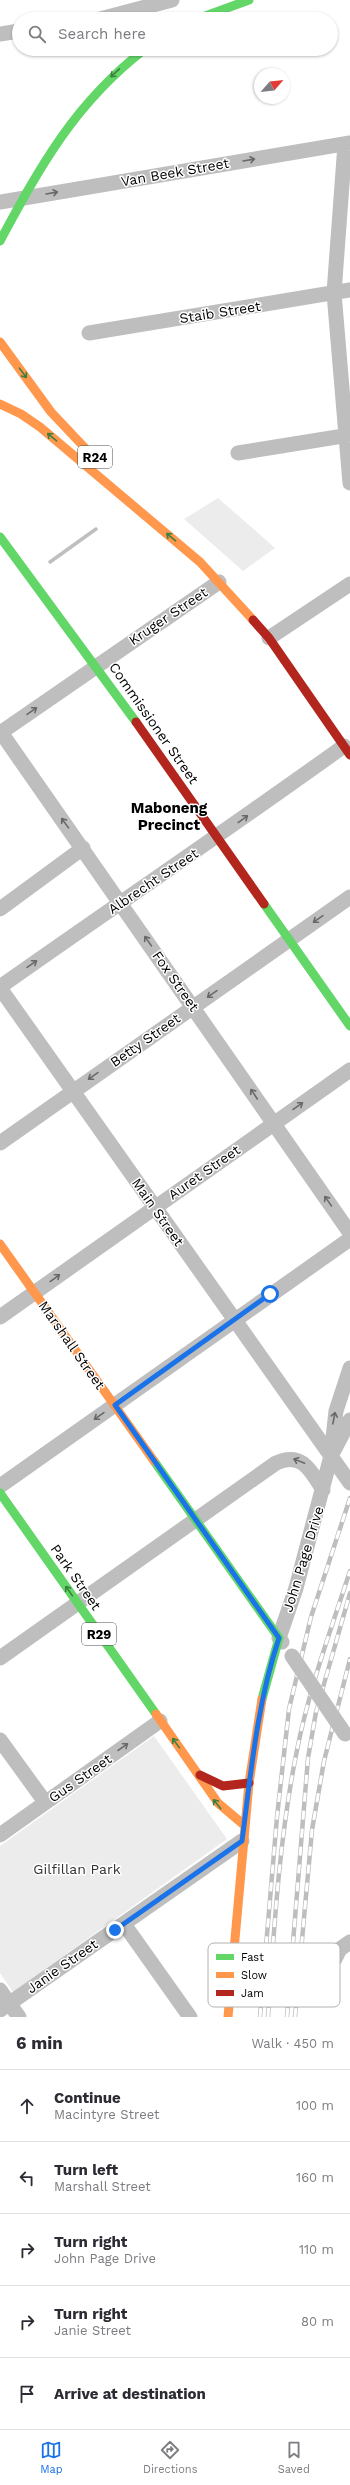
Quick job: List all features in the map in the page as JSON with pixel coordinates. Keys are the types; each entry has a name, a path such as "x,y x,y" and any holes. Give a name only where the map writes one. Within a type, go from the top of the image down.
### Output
{"main road":[{"path":"216,12 249,0"},
{"path":"0,241 40,166 59,136 99,88 138,56"},
{"name":"R24","path":"0,342 51,412 92,455"},
{"name":"R24","path":"0,404 21,414 40,427 200,562 269,638 347,750"},
{"name":"R24","path":"162,517 188,542 200,562"},
{"name":"Commissioner Street","path":"0,537 96,665 350,1026"},
{"name":"Marshall Street","path":"0,1244 279,1638"},
{"name":"Park Street","path":"0,1494 199,1775 218,1805 229,1816 244,1825"},
{"name":"John Page Drive","path":"234,1943 242,1841 249,1783 267,1673 279,1638"},
{"name":"Park Street","path":"199,1775 212,1785 224,1788 249,1783"},
{"name":"John Page Drive","path":"228,2017 229,2007"}],"street":[{"path":"127,12 172,0"},
{"path":"0,34 12,32"},
{"path":"347,143 334,293 348,435 350,483"},
{"name":"Van Beek Street","path":"0,202 347,143"},
{"name":"Staib Street","path":"89,333 350,290"},
{"path":"238,453 348,435"},
{"name":"Kruger Street","path":"0,733 96,665 219,582"},
{"path":"269,638 350,584"},
{"name":"Fox Street","path":"0,733 194,1006 350,1233"},
{"name":"Albrecht Street","path":"0,987 121,902 347,750"},
{"path":"0,909 83,848"},
{"name":"Betty Street","path":"0,1143 72,1090 350,897"},
{"name":"Main Street","path":"0,987 335,1461"},
{"name":"Auret Street","path":"0,1317 154,1206 350,1070"},
{"path":"0,1486 350,1239"},
{"name":"John Page Drive","path":"335,1461 336,1411 350,1368"},
{"name":"John Page Drive","path":"279,1638 296,1588 324,1490 350,1420"},
{"path":"0,1658 195,1520 283,1460 296,1459 305,1464 324,1490"},
{"path":"335,1461 350,1484"},
{"name":"Marshall Street","path":"279,1638 348,1738"},
{"name":"Gus Street","path":"0,1835 160,1721"},
{"path":"0,1740 45,1802"},
{"name":"Janie Street","path":"5,2006 242,1841"},
{"path":"124,1924 190,2017"},
{"path":"340,1951 350,1942"},
{"path":"0,1990 5,2006 20,2017"}],"green space":[{"path":"218,498 275,548 243,571 184,519"},
{"name":"Gilfillan Park","path":"154,1736 227,1839 13,1992 0,1973 0,1846"}],"waterway":[{"path":"50,562 96,529"}],"railway":[{"path":"266,1943 277,1817 289,1709 311,1617 350,1498"},
{"path":"273,1943 281,1852 296,1755 313,1685 350,1571"},
{"path":"293,1943 308,1758 316,1712 350,1593"},
{"path":"302,1943 312,1830 324,1761 350,1659"},
{"path":"260,2017 261,2007"},
{"path":"268,2017 269,2007"},
{"path":"287,2017 288,2007"},
{"path":"295,2017 296,2007"}],"traffic: fast":[{"path":"216,12 249,0"},
{"path":"0,241 45,161 79,113 120,70 137,56"},
{"path":"0,537 136,722"},
{"path":"264,904 350,1026"},
{"path":"154,1461 279,1638 262,1699"},
{"path":"0,1493 156,1714"}],"traffic: slow":[{"path":"0,342 51,412 85,448"},
{"path":"0,404 21,414 40,427 200,562 253,620"},
{"path":"0,1244 154,1461"},
{"path":"235,1943 249,1783 262,1699"},
{"path":"156,1714 218,1803 244,1825"},
{"path":"228,2017 229,2007"}],"traffic: jam":[{"path":"253,620 269,638 350,755"},
{"path":"136,722 264,904"},
{"path":"200,1775 223,1786 249,1783"}],"district":[{"name":"Maboneng Precinct","path":"169,816"}],"route":[{"path":"115,1930 242,1841 261,1703 267,1673 279,1638 115,1405 270,1294"}]}
